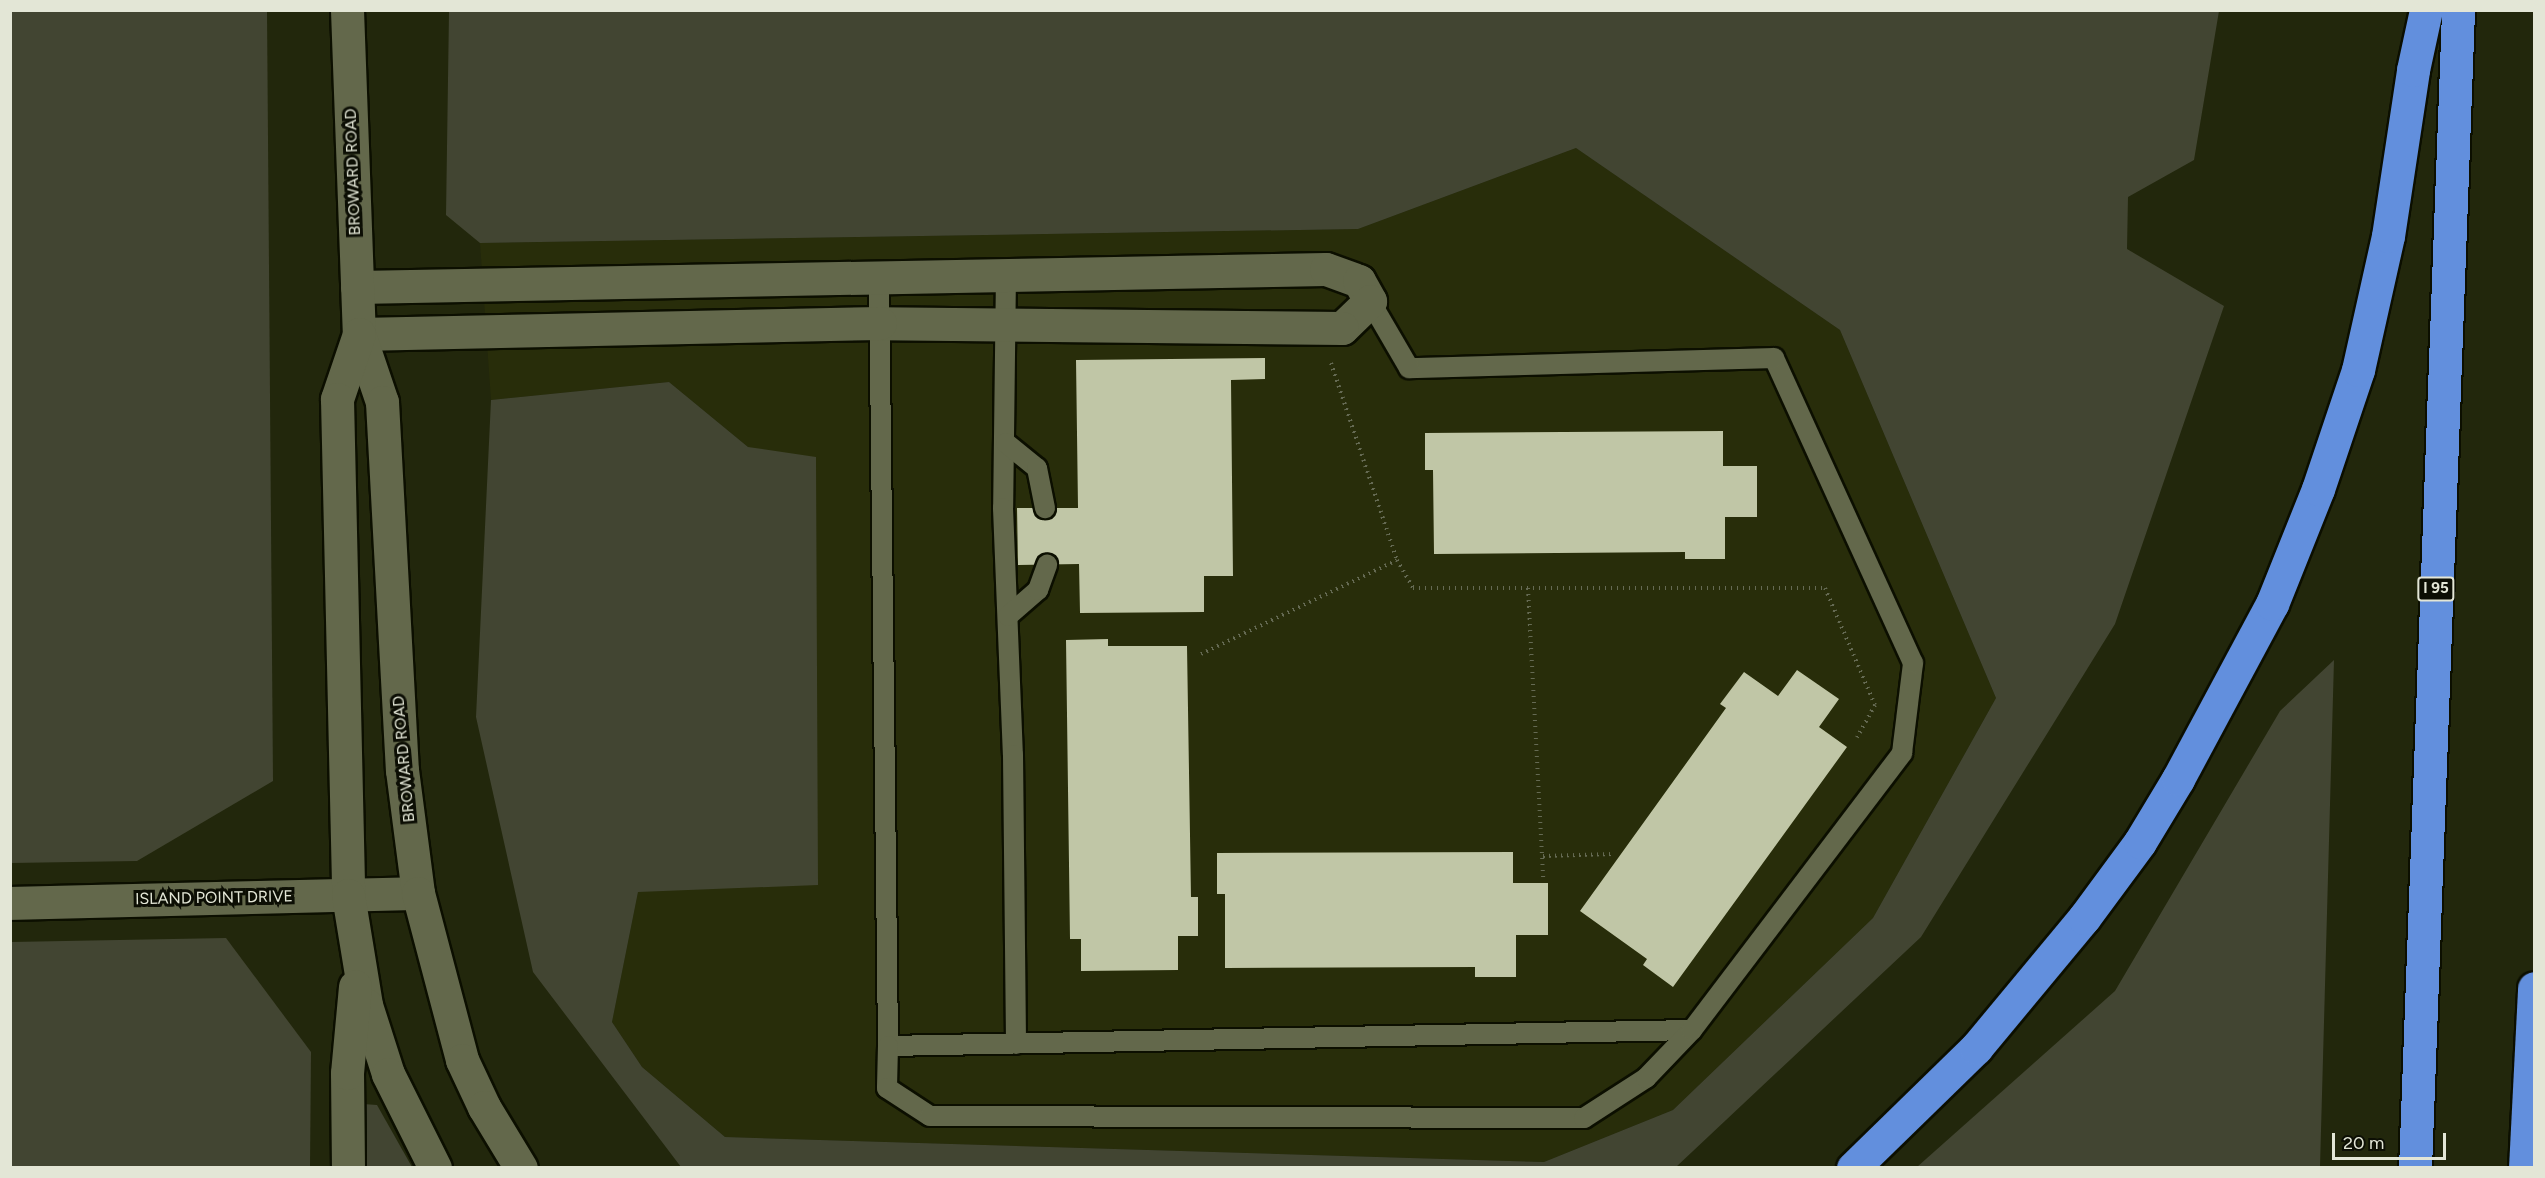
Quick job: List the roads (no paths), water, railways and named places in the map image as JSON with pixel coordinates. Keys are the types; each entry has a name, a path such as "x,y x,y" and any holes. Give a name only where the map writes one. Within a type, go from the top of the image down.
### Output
{"highway":[{"path":"1853,1167 1976,1048 2084,918 2140,842 2178,779 2272,604 2318,489 2358,370 2388,236 2413,70 2426,10"},
{"name":"I 95","path":"2415,1167 2458,10"},
{"path":"2525,1167 2535,988"}],"street":[{"name":"BROWARD ROAD","path":"347,10 359,334 382,402 402,771 418,893 462,1060 484,1107 521,1167"},
{"path":"357,287 879,275 1326,269 1359,281 1370,301 1342,328 880,322 359,334"},
{"name":"BROWARD ROAD","path":"359,334 337,399 348,895 366,1005 388,1074 435,1167"},
{"name":"ISLAND POINT DRIVE","path":"10,903 418,893"},
{"path":"348,1167 347,1073 358,957"}],"lane":[{"path":"1006,273 1006,443 1003,508 1008,616 1016,1044"},
{"path":"879,275 887,1088 930,1116 1584,1118 1646,1078 1692,1030 1902,753 1913,663 1774,358 1408,368 1370,301"},
{"path":"1006,443 1037,468 1045,508"},
{"path":"1008,616 1038,590 1047,565"},
{"path":"888,1047 1692,1030"}]}
